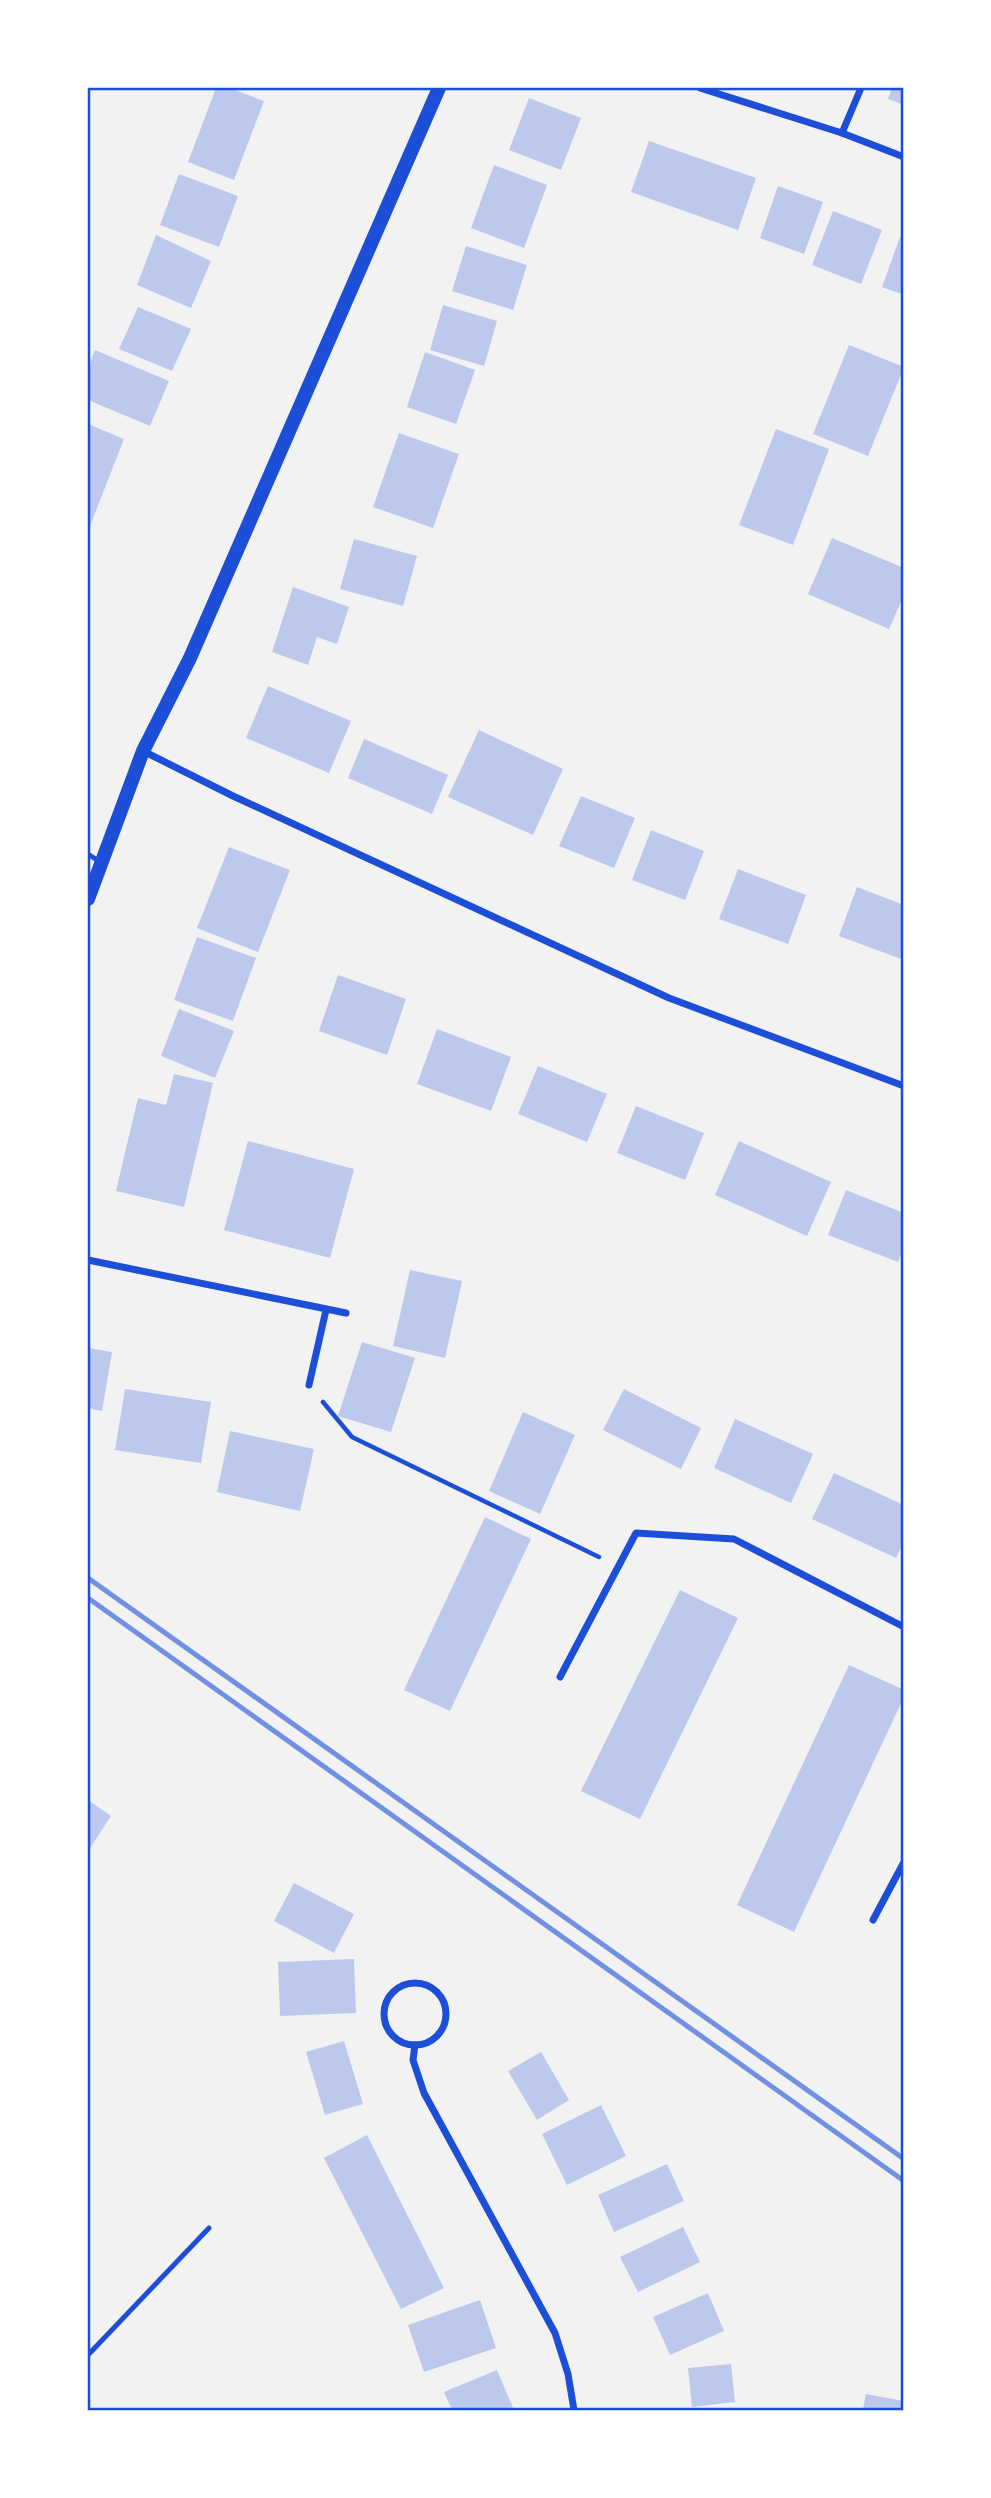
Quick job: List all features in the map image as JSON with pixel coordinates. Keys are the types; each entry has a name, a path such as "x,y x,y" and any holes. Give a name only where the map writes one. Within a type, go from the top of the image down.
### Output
{"main road":[{"path":"88,899 143,751 190,658 439,88"}],"street":[{"path":"700,88 842,133 904,157"},
{"path":"842,133 861,88"},
{"path":"143,751 233,796 669,998 904,1086"},
{"path":"88,1260 346,1313"},
{"path":"309,1385 326,1311"},
{"path":"560,1677 636,1533 734,1539 904,1627"},
{"path":"873,1920 904,1862"},
{"path":"410,1983 421,1983 429,1986 443,1999 446,2009 445,2025 434,2039 415,2045 397,2039 389,2031 384,2016 386,2002 392,1993 410,1983"},
{"path":"415,2045 413,2060 424,2093 555,2333 568,2374 574,2410"}],"lane":[{"path":"88,854 102,863"},
{"path":"88,2355 209,2228"}],"path":[{"path":"309,1385 352,1437 618,1567"}],"building":[{"path":"216,88 230,88 264,101 234,180 188,162"},
{"path":"892,88 904,88 904,105 888,99"},
{"path":"529,98 581,118 561,170 509,150"},
{"path":"649,141 756,178 738,230 631,192"},
{"path":"494,165 547,185 524,248 471,228"},
{"path":"179,174 238,196 219,247 160,225"},
{"path":"778,186 823,202 804,254 760,238"},
{"path":"833,211 882,230 861,284 812,265"},
{"path":"156,235 211,261 191,308 137,285"},
{"path":"900,237 904,238 904,295 882,287"},
{"path":"466,246 527,265 513,310 452,291"},
{"path":"443,305 497,321 484,366 430,350"},
{"path":"138,307 191,329 172,371 119,349"},
{"path":"849,345 904,367 868,456 813,434"},
{"path":"95,350 169,381 150,426 88,400 88,368"},
{"path":"425,352 475,370 456,424 407,407"},
{"path":"88,424 124,439 88,531"},
{"path":"776,429 829,449 793,545 739,525"},
{"path":"399,433 459,454 433,528 373,507"},
{"path":"832,538 904,568 904,595 889,629 808,594"},
{"path":"354,539 417,556 403,606 340,589"},
{"path":"293,587 349,607 337,644 317,637 308,665 272,652"},
{"path":"268,686 351,721 329,773 246,738"},
{"path":"479,730 563,769 533,835 448,797"},
{"path":"364,739 448,775 432,814 348,778"},
{"path":"581,796 635,818 614,868 559,846"},
{"path":"651,830 704,851 685,900 632,880"},
{"path":"229,847 290,870 258,952 197,928"},
{"path":"738,869 806,895 788,944 719,919"},
{"path":"857,887 904,905 904,960 839,936"},
{"path":"197,937 256,958 233,1021 174,1000"},
{"path":"338,975 406,999 387,1055 319,1031"},
{"path":"179,1009 234,1031 215,1078 161,1056"},
{"path":"437,1029 511,1057 491,1111 417,1084"},
{"path":"538,1066 607,1094 587,1142 518,1114"},
{"path":"174,1074 213,1083 184,1207 116,1191 138,1098 166,1105"},
{"path":"636,1106 704,1133 685,1180 617,1153"},
{"path":"248,1141 354,1169 330,1258 224,1230"},
{"path":"739,1141 831,1182 807,1236 715,1195"},
{"path":"846,1190 904,1213 904,1247 898,1262 828,1235"},
{"path":"410,1270 462,1281 445,1358 393,1346"},
{"path":"362,1342 415,1358 391,1432 338,1416"},
{"path":"88,1348 112,1352 102,1411 88,1408"},
{"path":"125,1389 211,1402 201,1463 115,1450"},
{"path":"624,1389 701,1428 681,1469 603,1430"},
{"path":"523,1412 575,1435 540,1514 489,1491"},
{"path":"735,1419 813,1454 791,1503 714,1468"},
{"path":"230,1431 314,1449 300,1511 217,1492"},
{"path":"834,1473 904,1505 904,1541 896,1558 812,1519"},
{"path":"485,1517 531,1539 450,1711 404,1690"},
{"path":"680,1590 738,1618 640,1819 581,1791"},
{"path":"849,1665 904,1690 904,1697 794,1932 737,1905"},
{"path":"88,1800 111,1816 88,1851"},
{"path":"294,1883 354,1914 334,1953 274,1921"},
{"path":"354,1959 356,2013 280,2016 278,1962"},
{"path":"344,2041 363,2104 325,2115 306,2052"},
{"path":"541,2052 569,2100 537,2120 508,2071"},
{"path":"601,2105 626,2156 567,2185 542,2134"},
{"path":"367,2135 444,2288 401,2309 324,2158"},
{"path":"667,2164 684,2201 614,2232 598,2195"},
{"path":"683,2227 700,2262 638,2292 620,2257"},
{"path":"708,2293 724,2331 670,2355 653,2317"},
{"path":"480,2300 496,2348 424,2372 408,2325"},
{"path":"731,2364 735,2402 692,2407 688,2368"},
{"path":"497,2370 514,2410 452,2410 444,2392"},
{"path":"866,2394 904,2401 904,2410 863,2410"}],"railway":[{"path":"88,1578 904,2159"},
{"path":"88,1598 904,2181"}]}
